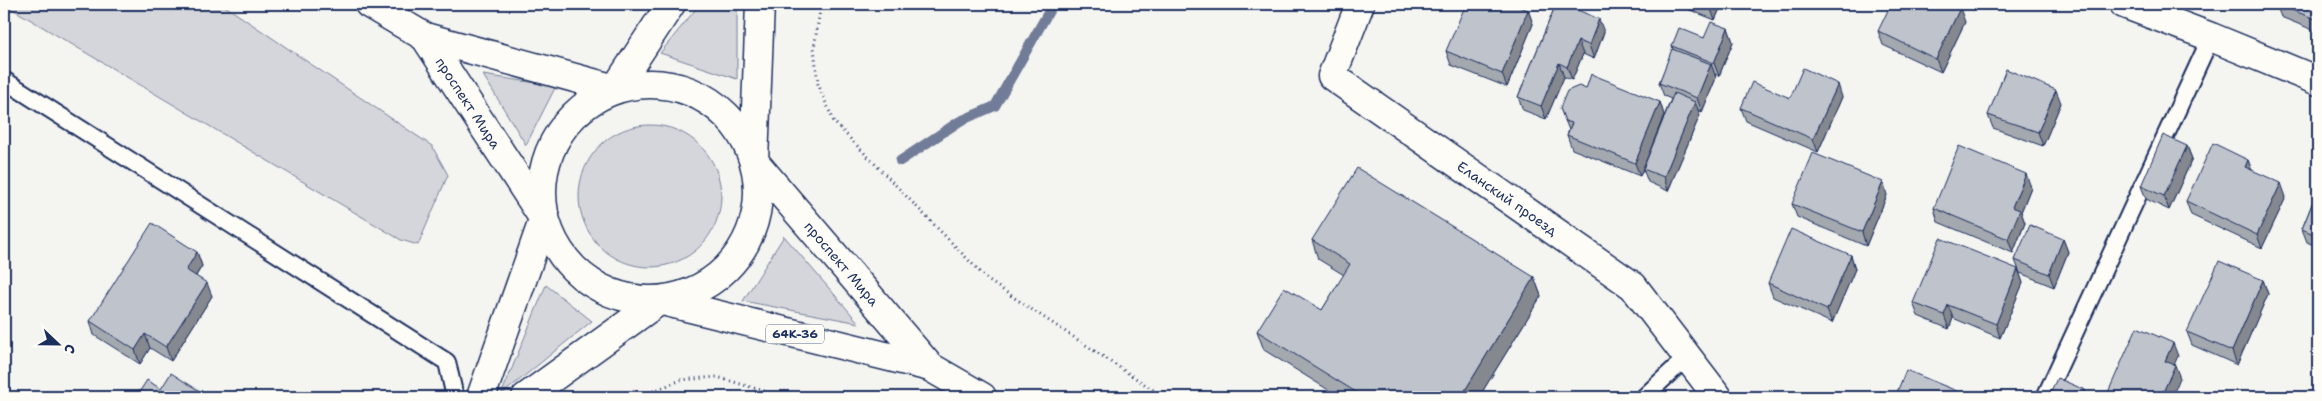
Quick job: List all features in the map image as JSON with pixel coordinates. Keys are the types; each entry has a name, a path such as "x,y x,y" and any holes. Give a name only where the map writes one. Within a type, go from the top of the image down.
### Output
{"main road":[{"name":"проспект Мира","path":"369,4 424,38 614,88"},
{"path":"614,88 671,4"},
{"path":"754,161 760,4"},
{"name":"Еланский проезд","path":"1360,4 1332,76 1633,286 1718,397"},
{"path":"2124,4 2318,81"},
{"name":"проспект Мира","path":"424,38 544,218"},
{"name":"64К-36","path":"642,84 671,85 699,95 723,111 742,134 754,161 759,193 754,224 740,253 718,277 690,293 660,301 628,300 600,289 575,271 556,247 544,218 541,186 548,155 563,127 585,104 614,88 642,84"},
{"name":"проспект Мира","path":"754,161 930,366"},
{"path":"481,397 544,218"},
{"name":"проспект Мира","path":"660,301 930,366 982,397"},
{"path":"526,397 660,301"}],"lane":[{"path":"2045,397 2211,37"},
{"path":"4,80 447,362 455,397"},
{"path":"1644,397 1687,357"}],"path":[{"path":"821,4 814,48 818,84 834,122 989,281 1164,397"},
{"path":"639,397 681,380 717,377 784,397"}],"shaded area":[{"path":"4,4 222,4 432,146 448,175 418,245 401,240"},
{"path":"700,4 737,4 737,79 660,53"},
{"path":"483,75 556,86 526,145"},
{"path":"650,125 677,131 689,137 700,146 709,157 715,169 721,196 715,223 709,235 700,246 689,255 677,261 650,267 623,261 611,255 600,246 591,235 585,223 579,196 585,169 591,157 600,146 611,137 623,131"},
{"path":"784,236 859,323 743,301"},
{"path":"546,285 592,321 501,395"}],"building":[{"path":"1466,4 1512,4 1528,10 1502,74 1446,51"},
{"path":"1556,4 1563,4 1599,19 1589,45 1578,41 1567,67 1559,63 1541,106 1518,97"},
{"path":"1891,4 1951,4 1960,8 1936,59 1878,31"},
{"path":"2276,4 2318,4 2318,20"},
{"path":"1711,22 1728,28 1714,63 1672,46 1679,28 1704,38"},
{"path":"1672,49 1711,64 1697,98 1659,83"},
{"path":"1803,68 1838,84 1813,139 1741,108 1752,82 1790,98"},
{"path":"2006,69 2056,90 2038,132 1988,115"},
{"path":"1591,74 1660,102 1635,163 1567,135 1572,123 1565,121 1560,108 1567,91 1579,86 1586,89"},
{"path":"1674,93 1695,102 1664,177 1643,169"},
{"path":"2163,135 2187,146 2164,196 2141,186"},
{"path":"2213,143 2248,160 2245,167 2281,183 2257,235 2186,201"},
{"path":"1959,146 2026,174 2012,207 2020,210 2008,239 1934,208"},
{"path":"1813,153 1883,182 1862,232 1792,204"},
{"path":"1357,168 1534,277 1461,397 1364,397 1257,331 1284,287 1322,310 1350,264 1312,240"},
{"path":"2318,189 2318,236 2302,229"},
{"path":"152,223 197,252 186,270 207,283 166,347 145,334 135,350 90,321"},
{"path":"2030,225 2063,239 2049,274 2015,260"},
{"path":"1791,229 1851,255 1827,310 1768,283"},
{"path":"1940,238 2018,269 1996,324 1948,305 1944,315 1913,303"},
{"path":"2219,261 2263,280 2232,351 2187,332"},
{"path":"2137,327 2173,343 2165,361 2175,365 2161,397 2106,397"},
{"path":"1906,370 1964,394 1962,397 1895,397"},
{"path":"171,373 209,397 136,397 147,380 161,389"},
{"path":"2057,378 2085,390 2082,397 2049,397"}],"waterway":[{"path":"900,161 960,121 995,106 1053,4"}]}
